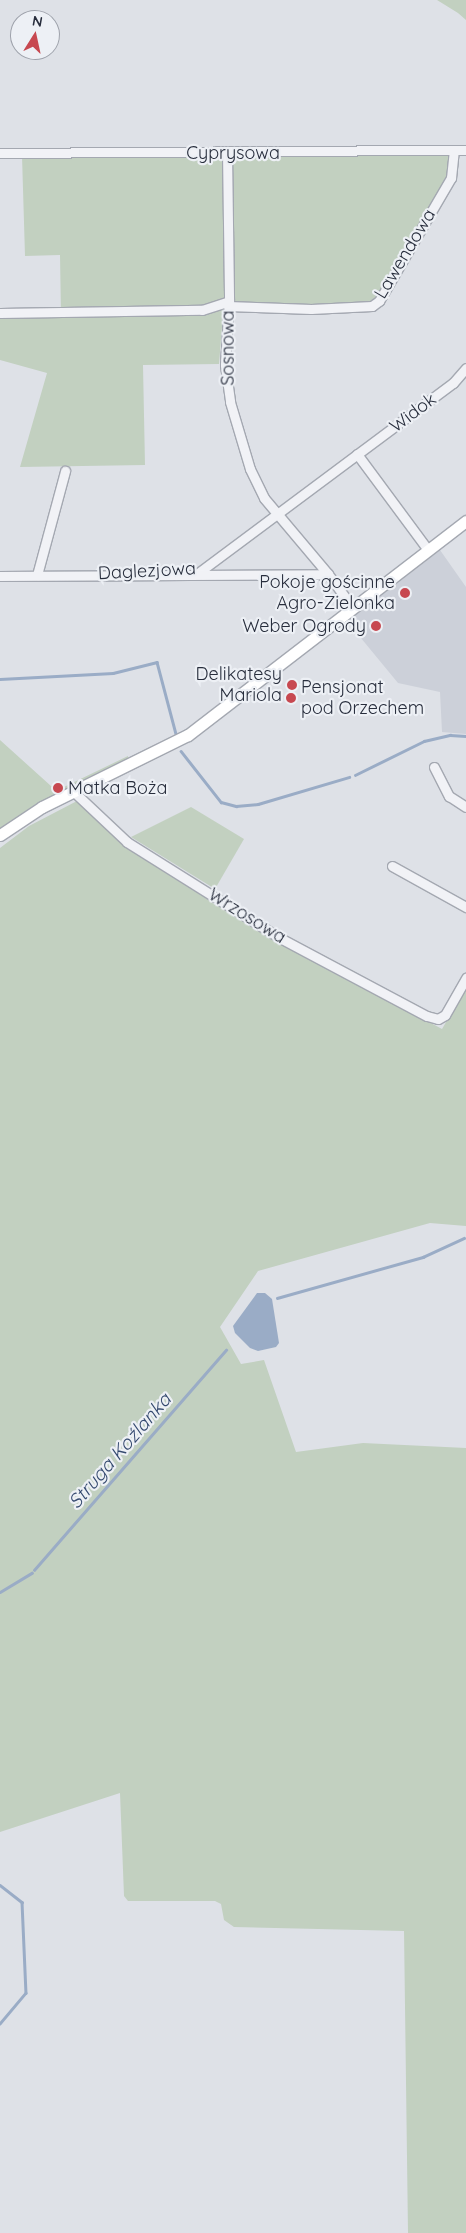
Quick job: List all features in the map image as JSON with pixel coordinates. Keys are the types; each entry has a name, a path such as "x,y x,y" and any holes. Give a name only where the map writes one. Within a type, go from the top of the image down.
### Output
{"street":[{"name":"Lawendowa","path":"0,313 202,310 228,304 310,309 372,306 379,301 451,178 454,150"},
{"name":"Cyprysowa","path":"0,153 466,150"},
{"name":"Sosnowa","path":"227,152 228,304 225,365 230,402 250,469 274,514 328,574 353,608"},
{"name":"Widok","path":"274,514 453,383 466,368"},
{"path":"357,454 428,550"},
{"path":"38,575 65,471"},
{"name":"Daglezjowa","path":"0,576 198,573 274,514"},
{"path":"0,835 30,814 188,736 466,521"},
{"path":"198,573 328,574"},
{"path":"434,767 449,796 466,807"},
{"name":"Wrzosowa","path":"74,792 127,842 280,938 434,1019 444,1015 466,978"},
{"path":"392,866 466,907"}],"shaded area":[{"path":"440,550 466,587 466,734 442,732 440,692 398,683 351,626 343,625"}],"green space":[{"path":"437,0 466,0 466,20 458,13"},
{"path":"451,154 450,175 372,303 362,306 224,303 219,364 143,365 145,465 20,467 47,373 0,360 0,317 61,316 60,255 25,256 22,156"},
{"path":"0,740 51,786 58,784 64,787 128,756 128,759 29,809 0,829"},
{"path":"77,801 124,845 278,941 442,1029 466,988 466,1226 430,1223 258,1271 220,1327 241,1364 264,1360 296,1452 363,1443 466,1448 466,2233 408,2233 404,1931 234,1927 224,1920 221,1904 215,1901 128,1901 124,1896 120,1793 0,1832 0,848 29,826"},
{"path":"191,807 244,839 215,889 131,837"}],"water":[{"path":"257,1293 265,1293 272,1299 279,1343 276,1347 258,1351 250,1348 235,1333 233,1326"}],"waterway":[{"path":"0,679 113,673 157,662 176,734"},
{"path":"355,775 424,741 450,735 466,736"},
{"path":"181,751 221,802 236,806 258,804 349,777"},
{"path":"277,1298 423,1257 464,1238"},
{"name":"Struga Koźlanka","path":"34,1570 226,1350"},
{"name":"Struga Koźlanka","path":"0,1592 32,1573"},
{"path":"0,1885 22,1902 26,1993 0,2024"}],"place":[{"name":"Pokoje gościnne Agro-Zielonka","path":"405,593"},
{"name":"Weber Ogrody","path":"376,626"},
{"name":"Delikatesy Mariola","path":"292,685"},
{"name":"Pensjonat pod Orzechem","path":"291,698"},
{"name":"Matka Boża","path":"58,788"}]}
